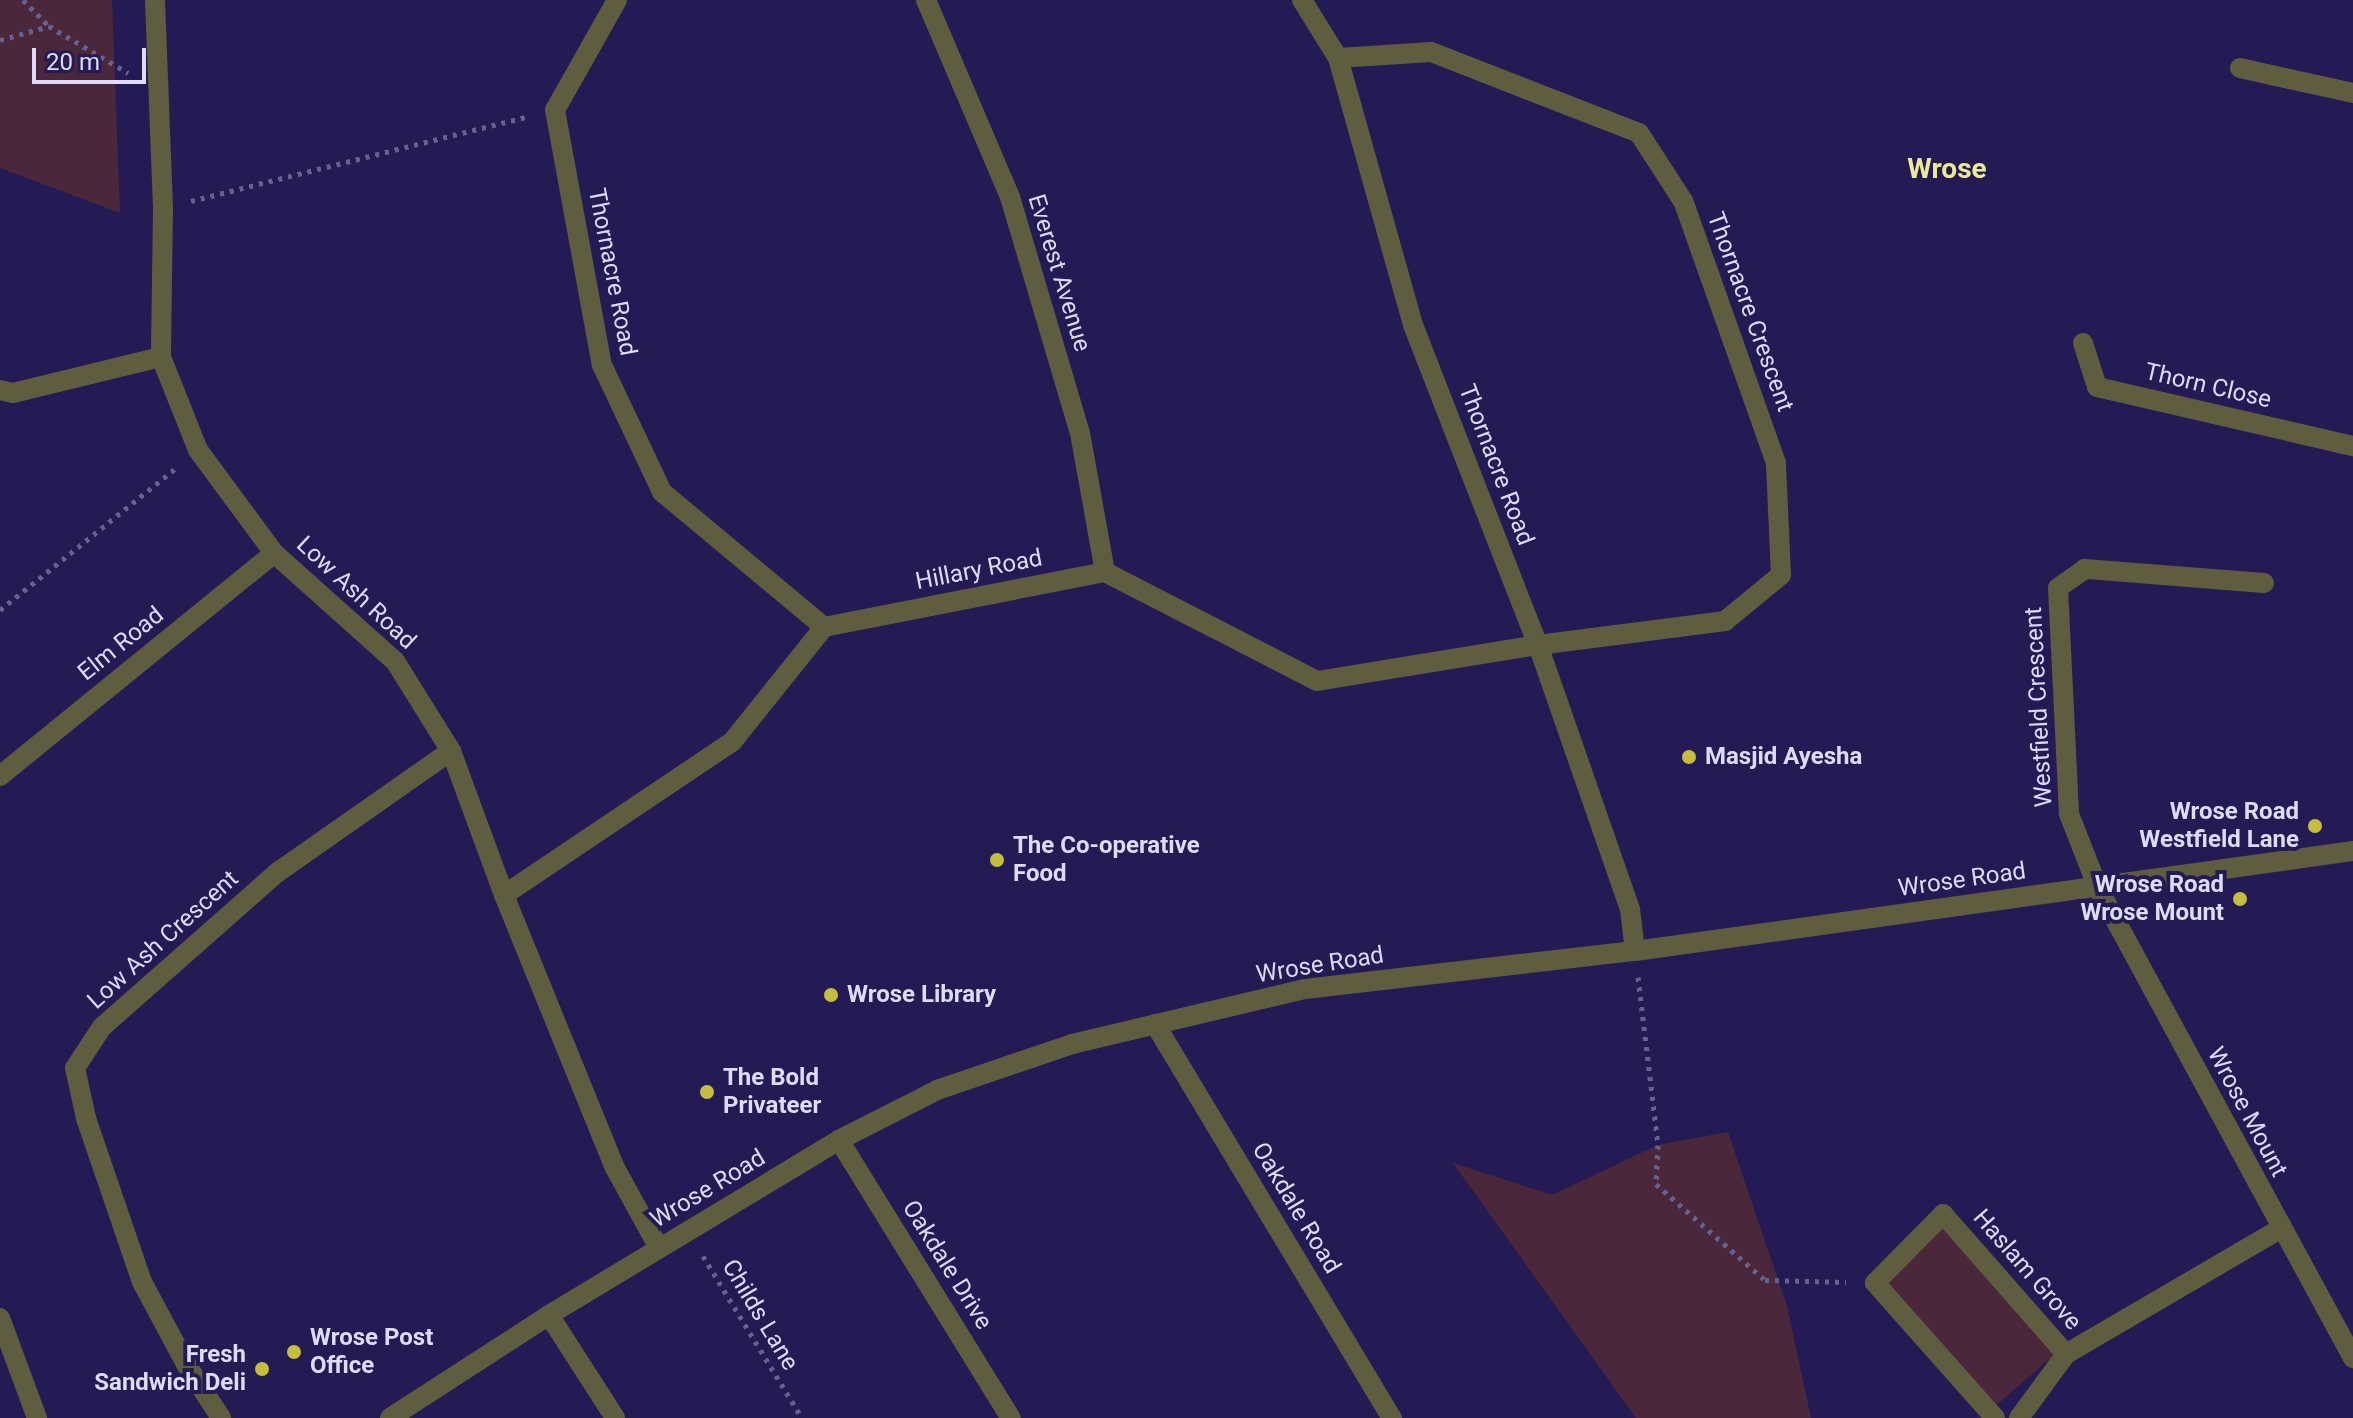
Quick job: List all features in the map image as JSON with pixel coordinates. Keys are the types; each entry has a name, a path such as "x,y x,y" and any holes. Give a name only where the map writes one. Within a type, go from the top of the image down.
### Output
{"street":[{"name":"Low Ash Road","path":"155,0 163,208 161,357 198,450 274,553 395,661 451,751 504,895 615,1168 659,1248"},
{"path":"555,110 617,0"},
{"name":"Everest Avenue","path":"926,0 1010,197 1080,433 1105,572"},
{"name":"Thornacre Road","path":"1302,0 1338,58 1413,325 1538,645 1630,909 1635,951"},
{"name":"Thornacre Crescent","path":"1338,58 1431,52 1639,133 1683,201 1776,463 1781,575 1725,621 1538,645"},
{"path":"2240,68 2353,93"},
{"name":"Thornacre Road","path":"555,110 602,365 662,492 824,627"},
{"name":"Thorn Close","path":"2083,343 2097,387 2353,446"},
{"path":"4,395 161,357"},
{"name":"Elm Road","path":"0,776 274,553"},
{"name":"Westfield Crescent","path":"2098,888 2069,814 2058,588 2085,569 2264,583"},
{"path":"1105,572 1317,681 1538,645"},
{"name":"Hillary Road","path":"824,627 1105,572"},
{"path":"504,895 732,742 824,627"},
{"name":"Low Ash Crescent","path":"221,1418 186,1364 142,1282 86,1118 75,1068 102,1027 278,872 451,751"},
{"name":"Wrose Road","path":"390,1418 549,1315 839,1140 937,1090 1072,1044 1305,989 1635,951 2353,851"},
{"name":"Wrose Mount","path":"2098,888 2280,1229 2353,1358"},
{"name":"Oakdale Road","path":"1155,1024 1392,1418"},
{"name":"Oakdale Drive","path":"839,1140 1011,1418"},
{"name":"Haslam Grove","path":"1875,1283 1943,1214 2066,1354"},
{"name":"Haslam Grove","path":"2019,1418 2066,1354 2280,1229"},
{"path":"1875,1283 1995,1418"},
{"path":"549,1315 615,1418"},
{"path":"0,1318 37,1418"}],"path":[{"path":"23,0 49,26 160,92"},
{"path":"0,40 49,26"},
{"path":"163,208 555,110"},
{"path":"0,610 198,450"},
{"path":"1635,951 1658,1145 1656,1184 1765,1280 1875,1283"},
{"name":"Childs Lane","path":"689,1230 802,1418"}],"shaded area":[{"path":"0,0 112,0 120,213 0,168"},
{"path":"1728,1132 1787,1306 1811,1418 1636,1418 1453,1163 1552,1195 1658,1145"},
{"path":"1943,1225 2055,1354 1994,1407 1882,1278"}],"place":[{"name":"Masjid Ayesha","path":"1689,757"},
{"name":"Wrose Road Westfield Lane","path":"2315,826"},
{"name":"The Co-operative Food","path":"997,860"},
{"name":"Wrose Road Wrose Mount","path":"2240,899"},
{"name":"Wrose Library","path":"831,995"},
{"name":"The Bold Privateer","path":"707,1092"},
{"name":"Wrose Post Office","path":"294,1352"},
{"name":"Fresh Sandwich Deli","path":"262,1369"}],"district":[{"name":"Wrose","path":"1947,169"}]}
